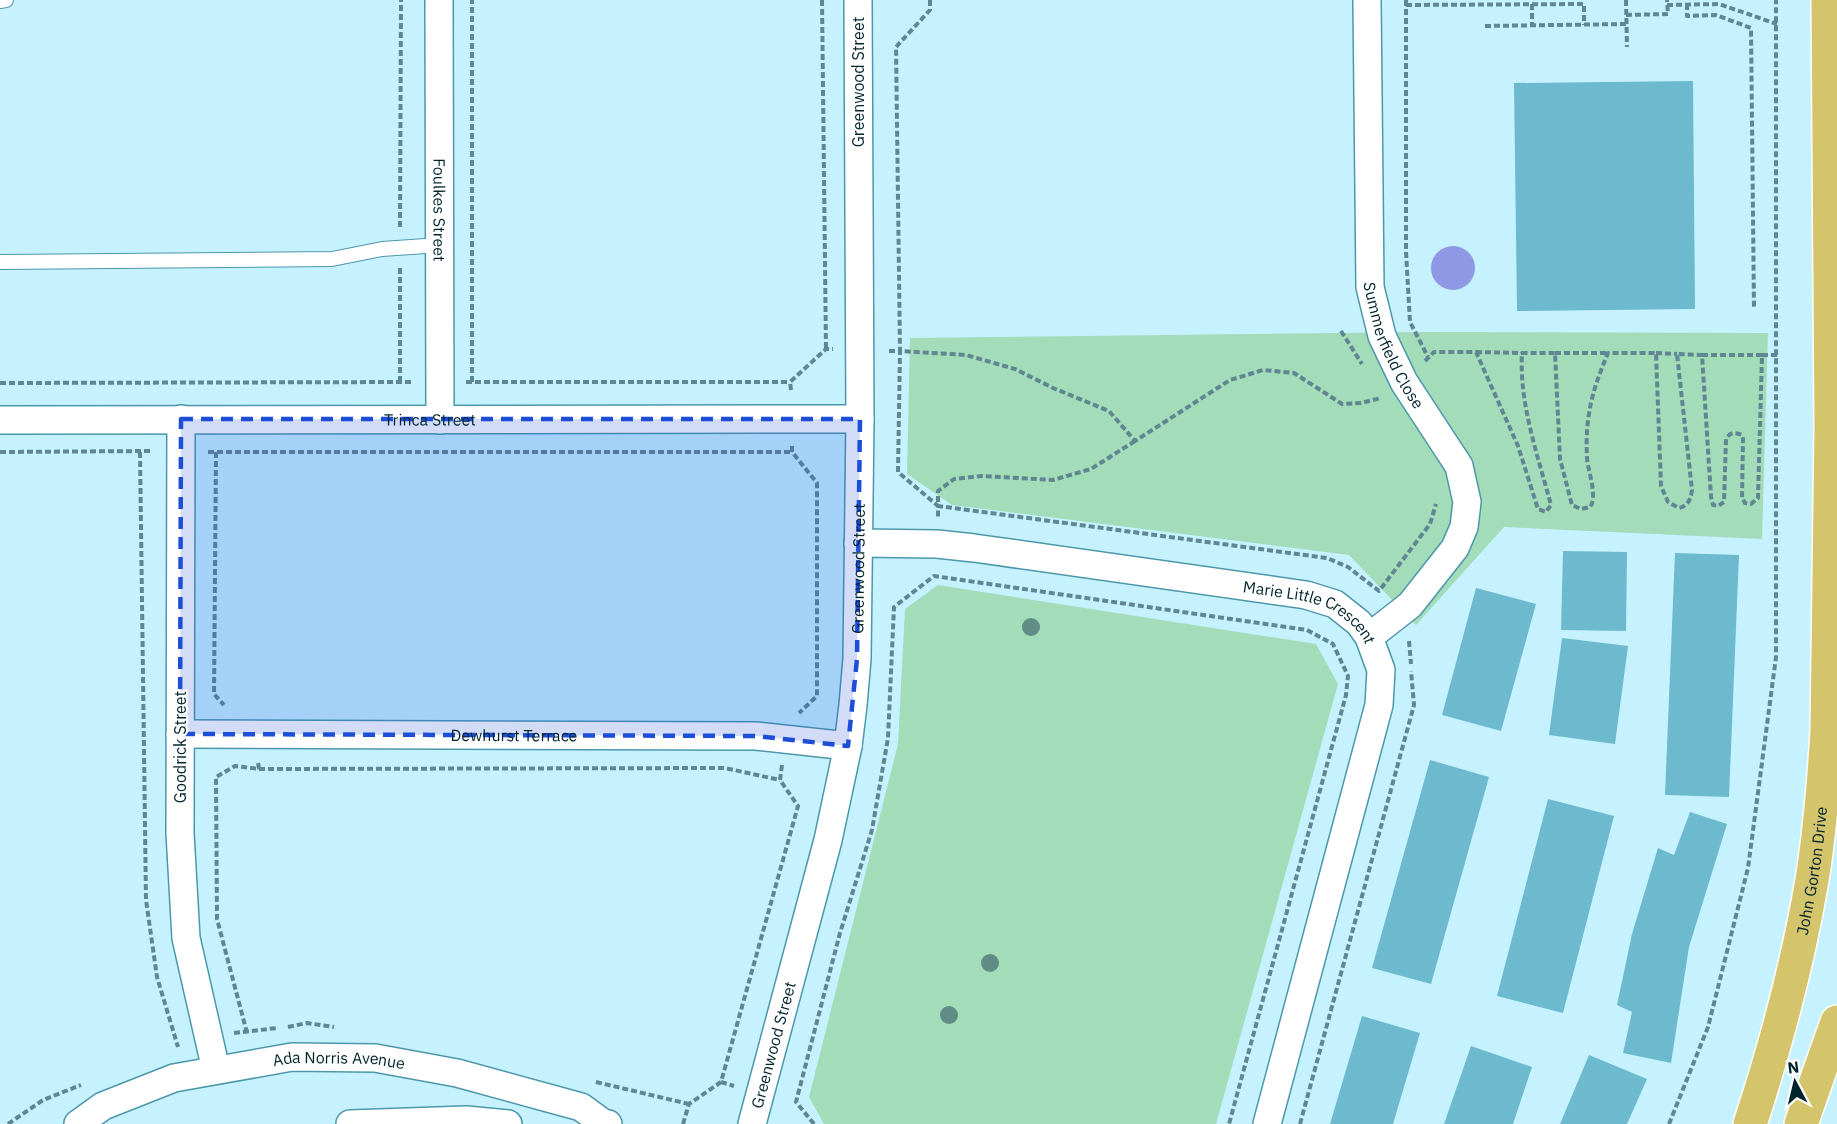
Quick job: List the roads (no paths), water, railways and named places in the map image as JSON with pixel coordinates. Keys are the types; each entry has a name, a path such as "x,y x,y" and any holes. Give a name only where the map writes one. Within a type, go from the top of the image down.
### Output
{"main road":[{"name":"John Gorton Drive","path":"1750,1124 1790,983 1812,879 1832,725 1828,0"},
{"path":"1801,1124 1837,1022"}],"street":[{"name":"Foulkes Street","path":"439,0 440,420"},
{"name":"Greenwood Street","path":"752,1124 828,840 848,746 856,659 860,419 858,0"},
{"name":"Summerfield Close","path":"1367,0 1370,287 1382,336 1404,382 1459,466 1467,502 1464,527 1455,549 1410,605 1369,637"},
{"name":"Goodrick Street","path":"182,419 180,833 186,938 216,1070"},
{"name":"Trinca Street","path":"0,420 860,419"},
{"name":"Marie Little Crescent","path":"858,543 937,544 1306,595 1335,604 1359,623 1369,637 1381,670 1379,705 1267,1124"},
{"name":"Dewhurst Terrace","path":"180,734 756,736 848,746"},
{"name":"Ada Norris Avenue","path":"78,1124 103,1106 174,1078 292,1057 375,1058 457,1073 581,1107 604,1124"},
{"path":"350,1124 466,1120 508,1124"}],"lane":[{"path":"0,1 6,0"},
{"path":"0,262 332,260 400,247 440,245"}],"water":[{"path":"1453,246 1468,253 1475,268 1468,283 1453,290 1438,283 1431,268 1438,253"}]}
